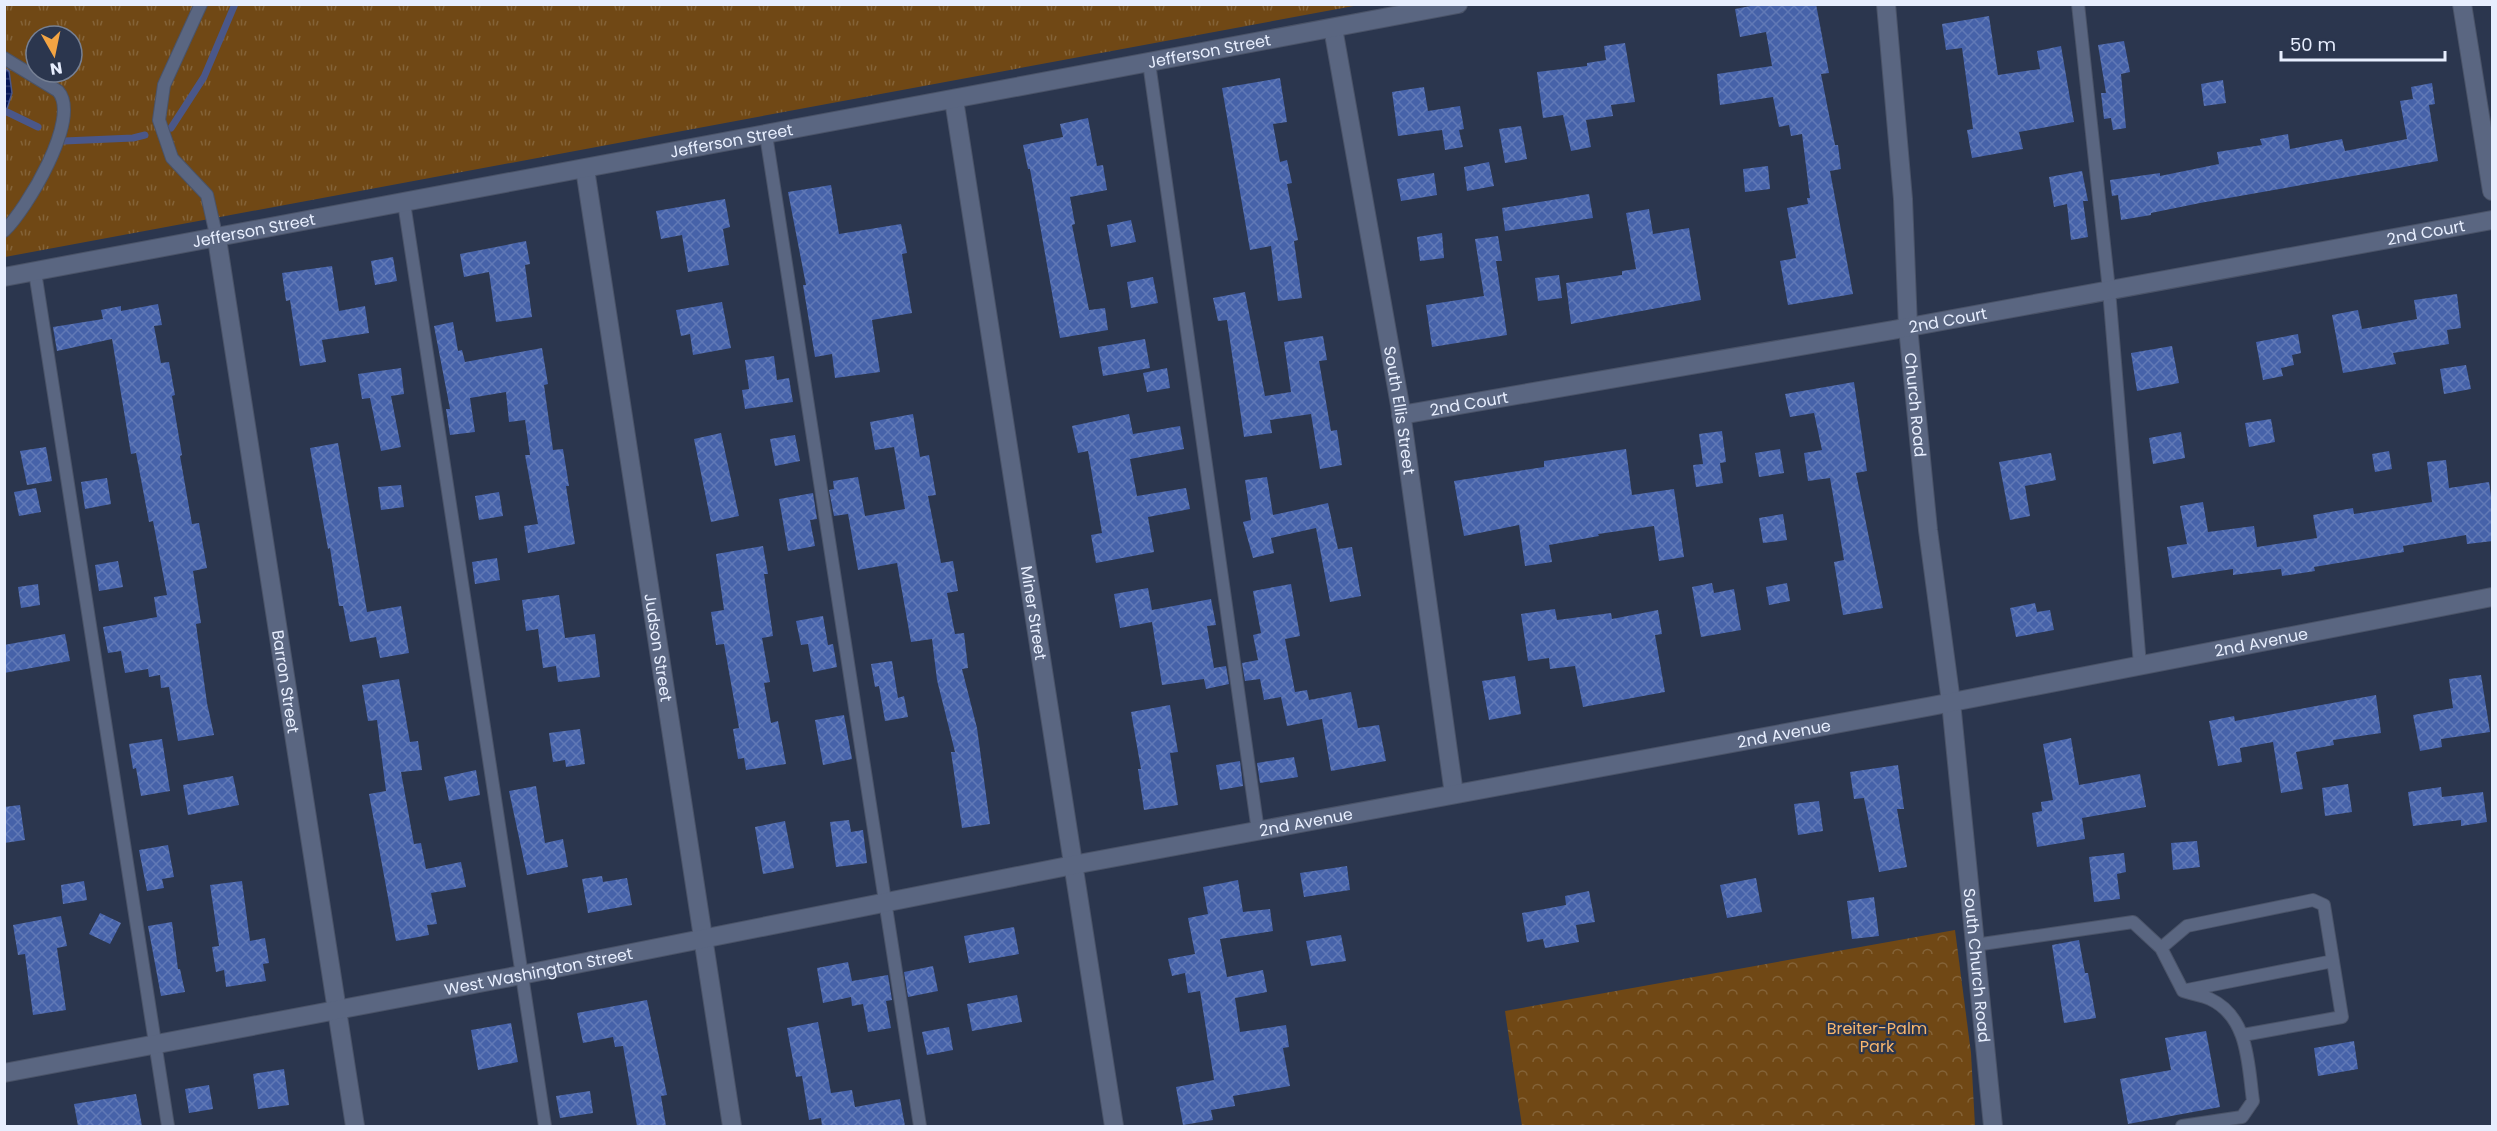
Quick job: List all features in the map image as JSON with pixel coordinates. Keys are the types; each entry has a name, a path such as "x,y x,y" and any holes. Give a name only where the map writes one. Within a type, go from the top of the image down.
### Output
{"street":[{"name":"Jefferson Street","path":"4,277 217,239 1458,4"},
{"name":"Church Road","path":"1886,4 1903,199 1908,327 1928,530 1962,804"},
{"path":"2462,4 2493,191"},
{"name":"South Ellis Street","path":"1333,28 1401,415 1454,794"},
{"name":"Miner Street","path":"954,100 1114,1126"},
{"name":"Judson Street","path":"585,169 732,1126"},
{"name":"2nd Court","path":"1401,415 1908,327 2493,220"},
{"name":"Barron Street","path":"217,239 355,1126"},
{"name":"2nd Avenue","path":"1073,865 1951,702 2493,597"},
{"name":"South Church Road","path":"1962,804 1993,1126"},
{"name":"West Washington Street","path":"4,1073 702,940 1073,865"}],"lane":[{"path":"201,4 164,85 159,120 172,158 207,195 217,239"},
{"path":"2078,4 2109,290 2140,665"},
{"path":"4,58 58,91 62,96 63,108 57,139 39,182 27,203 4,231"},
{"path":"1149,63 1258,831"},
{"path":"766,135 920,1126"},
{"path":"404,203 545,1126"},
{"path":"35,272 168,1126"},
{"path":"2162,948 2187,926 2313,900 2324,905 2343,1017 2244,1035"},
{"path":"1976,945 2133,922 2162,948 2183,991 2211,999 2230,1014 2244,1035 2253,1101 2242,1117 2182,1126"},
{"path":"2183,991 2332,961"}],"green space":[{"path":"5,5 1359,5 5,257"},
{"name":"Breiter-Palm Park","path":"1955,930 1971,1053 1975,1126 1522,1126 1505,1011"}],"shaded area":[{"path":"5,69 9,71 12,93 5,115"}],"building":[{"path":"1761,4 1816,4 1829,73 1821,74 1835,145 1838,145 1841,169 1830,171 1853,294 1788,305 1780,261 1796,258 1787,208 1808,204 1807,198 1810,198 1802,134 1791,136 1789,125 1779,127 1773,97 1720,105 1717,74 1772,66 1766,32 1740,37 1735,9"},
{"path":"1989,16 1998,75 2040,69 2037,51 2061,46 2074,122 2019,132 2023,149 1972,158 1967,130 1973,129 1962,48 1946,50 1942,24"},
{"path":"2124,41 2130,72 2121,74 2126,128 2113,130 2111,118 2104,119 2101,93 2106,93 2098,45"},
{"path":"1625,43 1635,102 1611,105 1613,116 1586,120 1591,147 1571,151 1563,115 1543,118 1537,72 1587,66 1587,63 1606,60 1604,46"},
{"path":"1280,78 1287,122 1273,124 1280,162 1287,160 1292,183 1287,184 1298,240 1294,241 1302,298 1278,301 1271,246 1250,250 1222,88"},
{"path":"2223,80 2226,103 2204,106 2201,84"},
{"path":"2432,83 2435,104 2429,105 2438,161 2200,203 2121,220 2118,195 2112,196 2110,180 2160,173 2160,176 2219,164 2217,152 2262,145 2260,139 2288,134 2290,149 2342,139 2345,151 2407,139 2400,101 2413,99 2411,87"},
{"path":"1424,87 1428,111 1460,106 1464,129 1459,130 1463,147 1445,150 1442,130 1398,136 1392,92"},
{"path":"1088,118 1097,166 1103,165 1107,190 1070,197 1075,224 1072,225 1089,310 1105,308 1108,330 1060,338 1030,169 1028,169 1023,145 1063,137 1060,124"},
{"path":"1521,126 1527,159 1505,163 1499,129"},
{"path":"1489,162 1494,186 1467,191 1464,167"},
{"path":"1768,166 1770,189 1745,192 1743,169"},
{"path":"2082,171 2088,201 2083,201 2088,237 2071,240 2067,204 2054,207 2049,177"},
{"path":"1434,173 1437,195 1401,201 1397,179"},
{"path":"831,185 839,234 901,224 907,253 902,254 912,313 872,320 880,372 835,378 832,354 815,357 803,285 806,285 788,192"},
{"path":"1589,194 1593,218 1505,231 1502,208"},
{"path":"725,199 730,227 723,229 729,265 688,272 682,235 661,239 656,211"},
{"path":"1649,209 1653,234 1689,228 1701,300 1571,324 1566,283 1622,275 1622,271 1636,269 1626,213"},
{"path":"1131,220 1136,242 1111,247 1107,225"},
{"path":"1442,233 1444,258 1420,261 1417,237"},
{"path":"1498,236 1502,261 1496,261 1507,335 1432,347 1426,305 1484,296 1475,239"},
{"path":"526,241 530,264 525,265 532,317 496,322 489,272 464,277 460,254"},
{"path":"393,257 397,281 375,285 371,261"},
{"path":"332,266 339,311 365,306 369,333 322,340 326,362 300,366 290,300 286,301 282,273"},
{"path":"1559,275 1562,298 1538,301 1535,278"},
{"path":"1153,277 1158,303 1131,308 1127,282"},
{"path":"1245,292 1265,396 1291,392 1284,342 1323,336 1327,360 1319,361 1331,431 1337,430 1342,465 1320,469 1311,414 1270,420 1272,433 1244,437 1227,320 1218,321 1213,298"},
{"path":"2457,294 2461,328 2447,330 2449,344 2393,353 2396,364 2343,373 2332,315 2358,310 2362,329 2417,319 2414,300"},
{"path":"722,302 731,348 693,355 690,334 681,336 676,310"},
{"path":"158,304 162,325 154,326 161,363 169,362 175,395 172,396 182,455 180,456 192,524 199,523 207,568 193,571 201,623 196,624 214,735 178,741 169,687 161,688 160,675 149,677 148,669 125,673 121,651 108,653 103,627 157,617 154,597 167,595 153,521 149,522 136,453 131,454 112,339 57,351 53,327 103,319 101,310 121,306 121,311"},
{"path":"453,322 458,351 462,350 465,362 542,348 548,384 544,385 553,450 563,449 575,544 528,553 524,526 538,524 525,455 530,455 525,420 509,422 506,392 470,398 475,432 450,435 446,409 450,409 434,326"},
{"path":"2298,334 2301,353 2292,355 2294,365 2281,368 2283,376 2263,380 2256,342"},
{"path":"1145,339 1150,368 1103,376 1098,347"},
{"path":"2172,346 2179,383 2137,391 2131,353"},
{"path":"774,356 777,380 789,378 793,402 745,409 742,390 749,389 745,360"},
{"path":"2466,365 2471,389 2444,394 2440,369"},
{"path":"401,368 404,394 391,396 401,447 381,451 370,398 362,399 358,374"},
{"path":"1167,368 1170,388 1147,392 1143,373"},
{"path":"1854,382 1867,471 1856,473 1883,608 1843,615 1834,562 1844,560 1830,478 1808,481 1804,453 1822,450 1814,413 1790,417 1785,394"},
{"path":"913,414 920,457 929,455 936,495 928,496 941,563 953,561 958,591 947,593 955,634 964,633 968,668 962,669 977,728 990,824 962,828 951,752 955,752 937,680 932,639 911,642 897,563 858,570 848,514 834,516 829,490 834,489 833,481 858,477 865,516 905,509 894,447 875,450 870,422"},
{"path":"1129,414 1133,434 1180,426 1184,449 1130,459 1137,496 1186,488 1190,509 1148,517 1154,552 1096,563 1091,535 1102,533 1088,451 1078,453 1072,426"},
{"path":"2271,419 2275,442 2249,447 2245,423"},
{"path":"1722,431 1726,462 1720,463 1723,483 1696,487 1693,465 1703,464 1699,434"},
{"path":"2181,432 2185,458 2153,464 2149,438"},
{"path":"721,433 739,516 711,522 694,439"},
{"path":"795,435 800,461 775,466 770,439"},
{"path":"338,443 367,612 401,606 409,653 380,658 376,637 350,642 343,606 339,606 310,448"},
{"path":"46,447 52,481 27,485 20,451"},
{"path":"1626,449 1632,495 1674,489 1684,557 1659,561 1654,526 1598,534 1599,536 1549,545 1552,562 1525,566 1519,525 1464,536 1454,481 1544,467 1544,461"},
{"path":"1780,449 1784,473 1759,477 1755,453"},
{"path":"2389,451 2392,469 2375,472 2372,454"},
{"path":"2051,453 2056,480 2025,486 2030,516 2010,520 1999,462"},
{"path":"2446,460 2449,488 2489,482 2493,509 2493,541 2467,544 2466,535 2403,546 2404,552 2314,567 2315,571 2282,576 2281,569 2233,575 2233,569 2172,578 2167,547 2187,544 2180,506 2203,502 2208,532 2254,526 2257,547 2317,538 2313,515 2353,508 2354,514 2432,502 2427,462"},
{"path":"1267,477 1273,515 1328,503 1338,549 1352,547 1361,596 1330,602 1316,528 1271,538 1274,553 1253,558 1243,522 1251,520 1245,480"},
{"path":"107,478 111,504 85,509 81,482"},
{"path":"401,485 404,507 381,510 378,487"},
{"path":"36,488 41,512 19,516 14,492"},
{"path":"499,492 503,516 479,520 475,496"},
{"path":"813,493 817,519 810,520 815,546 788,551 779,499"},
{"path":"1783,514 1787,540 1763,543 1759,518"},
{"path":"763,546 768,574 764,574 773,636 762,638 770,682 764,683 771,723 778,721 786,764 746,770 744,758 738,759 733,729 739,728 724,644 716,645 711,612 724,610 716,554"},
{"path":"497,558 500,580 475,584 472,562"},
{"path":"118,561 123,587 99,591 95,565"},
{"path":"1712,583 1714,593 1734,589 1741,630 1701,637 1692,587"},
{"path":"1787,583 1790,601 1769,605 1766,587"},
{"path":"38,584 40,605 21,608 18,587"},
{"path":"1291,584 1300,636 1285,639 1295,692 1307,690 1309,700 1351,692 1358,728 1379,725 1386,761 1331,771 1322,719 1287,726 1281,697 1264,700 1260,679 1245,681 1242,663 1258,660 1253,635 1261,633 1253,591"},
{"path":"1148,588 1152,610 1211,599 1216,625 1207,626 1214,668 1226,666 1229,684 1206,689 1204,679 1162,685 1152,622 1120,628 1114,594"},
{"path":"559,595 565,638 595,634 600,677 558,682 556,666 543,668 538,629 526,631 522,600"},
{"path":"2035,603 2037,612 2050,610 2054,630 2016,637 2010,608"},
{"path":"1555,609 1557,620 1611,613 1612,619 1658,610 1662,634 1655,635 1665,692 1583,707 1575,666 1550,669 1549,658 1528,661 1521,614"},
{"path":"823,616 828,645 833,644 837,667 813,672 808,644 801,645 796,621"},
{"path":"65,634 70,661 4,673 4,645"},
{"path":"892,661 898,698 904,696 908,717 885,721 879,686 875,687 871,664"},
{"path":"2481,675 2490,732 2441,739 2442,747 2420,751 2413,715 2453,708 2449,679"},
{"path":"1515,676 1521,714 1489,720 1482,681"},
{"path":"399,679 410,742 418,741 422,770 401,772 414,844 421,843 426,869 461,862 466,887 431,893 437,924 427,925 429,935 396,941 369,794 386,791 377,720 368,721 362,685"},
{"path":"2376,695 2381,733 2333,740 2334,745 2296,752 2303,789 2281,793 2273,742 2240,748 2242,762 2218,766 2209,721 2234,716 2235,721"},
{"path":"1170,705 1178,752 1170,753 1178,805 1144,810 1138,769 1141,769 1131,712"},
{"path":"844,715 852,759 823,765 815,720"},
{"path":"580,729 585,764 566,767 565,760 553,762 549,733"},
{"path":"2071,738 2079,785 2140,774 2146,807 2082,818 2085,839 2037,847 2032,813 2042,811 2041,802 2053,800 2043,744"},
{"path":"162,739 170,791 141,796 129,744"},
{"path":"1294,757 1298,777 1260,783 1257,763"},
{"path":"1240,761 1243,786 1220,790 1216,765"},
{"path":"1898,765 1904,809 1897,809 1907,867 1879,872 1864,798 1854,799 1850,772"},
{"path":"476,770 480,795 449,801 444,777"},
{"path":"233,776 239,805 188,815 183,785"},
{"path":"2348,784 2352,812 2325,816 2322,788"},
{"path":"536,786 545,843 563,839 568,867 527,875 509,791"},
{"path":"2441,787 2442,797 2483,792 2487,822 2461,826 2461,820 2413,826 2408,792"},
{"path":"1819,801 1823,831 1798,835 1794,804"},
{"path":"20,805 25,840 4,843 4,807"},
{"path":"849,820 851,832 863,830 867,863 836,867 830,822"},
{"path":"785,821 794,868 763,874 755,827"},
{"path":"2197,841 2200,867 2173,870 2171,843"},
{"path":"168,845 174,877 162,879 164,888 147,891 139,850"},
{"path":"2124,853 2126,872 2117,874 2120,899 2094,902 2089,857"},
{"path":"1347,866 1350,890 1304,897 1300,873"},
{"path":"602,876 603,882 627,878 632,905 588,913 582,879"},
{"path":"1756,878 1762,912 1727,918 1720,885"},
{"path":"1238,880 1243,912 1270,909 1273,931 1220,939 1227,977 1263,970 1267,992 1235,998 1240,1032 1286,1025 1289,1047 1283,1048 1290,1086 1233,1096 1235,1106 1211,1110 1213,1120 1183,1125 1176,1087 1214,1080 1200,991 1188,993 1185,973 1172,976 1168,959 1195,954 1188,918 1208,914 1203,887"},
{"path":"84,881 87,900 63,904 61,885"},
{"path":"242,881 250,941 265,938 269,963 263,964 266,981 226,987 224,970 216,972 212,947 219,946 210,885"},
{"path":"1589,891 1595,922 1576,925 1579,942 1545,948 1543,939 1527,942 1522,913 1566,905 1565,896"},
{"path":"1874,897 1879,936 1852,939 1847,901"},
{"path":"100,913 121,923 110,944 89,934"},
{"path":"61,916 67,946 57,948 66,1010 33,1015 25,954 18,955 13,925"},
{"path":"172,922 178,969 180,969 185,992 161,996 148,926"},
{"path":"1014,927 1019,954 969,963 964,936"},
{"path":"1341,935 1346,961 1311,966 1306,941"},
{"path":"2079,940 2096,1018 2064,1023 2052,945"},
{"path":"848,962 852,981 888,975 892,1000 886,1001 891,1028 868,1032 863,1004 852,1006 851,997 823,1003 817,968"},
{"path":"933,966 938,991 908,997 904,972"},
{"path":"1017,995 1022,1022 972,1031 967,1004"},
{"path":"647,1000 667,1095 661,1096 666,1126 637,1126 623,1046 615,1047 613,1037 583,1043 577,1013"},
{"path":"818,1022 831,1093 852,1090 855,1107 900,1099 905,1126 822,1126 821,1118 809,1120 802,1076 796,1077 787,1028"},
{"path":"511,1023 518,1062 478,1070 471,1030"},
{"path":"949,1027 953,1050 927,1055 922,1032"},
{"path":"2206,1031 2220,1107 2128,1124 2120,1079 2171,1070 2165,1038"},
{"path":"2354,1041 2358,1069 2318,1076 2314,1048"},
{"path":"284,1069 289,1105 258,1109 253,1074"},
{"path":"209,1085 213,1109 189,1113 185,1089"},
{"path":"590,1091 593,1113 560,1118 556,1096"},
{"path":"136,1094 142,1126 78,1126 74,1104"}],"waterway":[{"path":"171,128 204,77 235,4"},
{"path":"7,112 38,127"},
{"path":"64,141 133,138 145,135"}]}
